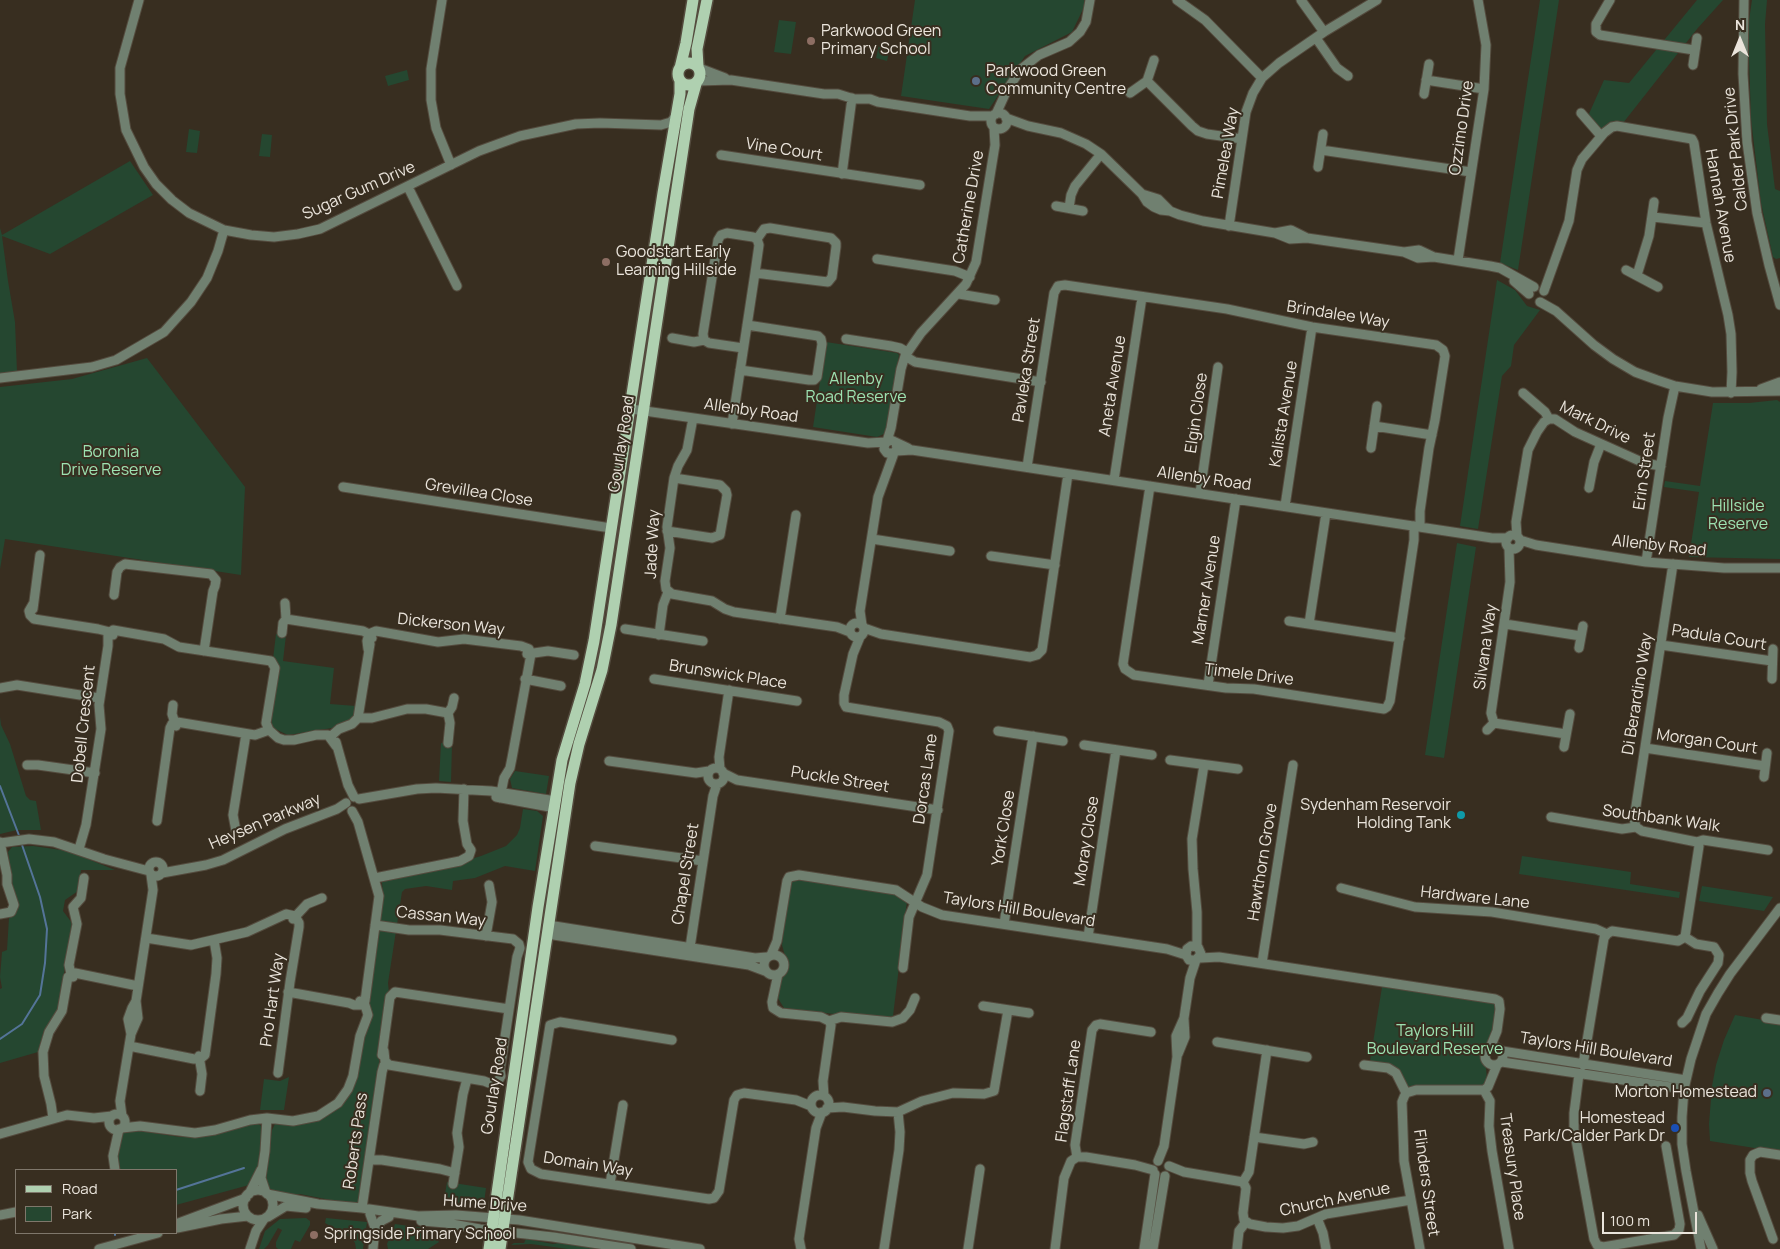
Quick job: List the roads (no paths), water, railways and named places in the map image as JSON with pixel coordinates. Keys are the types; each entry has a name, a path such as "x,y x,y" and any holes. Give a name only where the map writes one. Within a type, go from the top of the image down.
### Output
{"main road":[{"path":"693,0 686,43 678,74 680,81 686,85 697,82 701,75 698,68 697,49 707,0"},
{"path":"680,68 688,63 698,68"},
{"name":"Gourlay Road","path":"500,1249 497,1230 492,1218 535,928 567,739 590,664 680,94 680,81"},
{"name":"Gourlay Road","path":"488,1249 504,1218 547,930 568,807 570,783 577,751 607,648 689,109 697,82"},
{"path":"611,528 626,530"},
{"name":"Heysen Parkway","path":"555,804 568,807"},
{"path":"535,928 547,930"}],"street":[{"name":"Sugar Gum Drive","path":"139,0 120,68 120,94 126,130 144,167 156,184 189,213 224,230 274,237 298,234 320,228 492,146 520,136 547,129 600,122 654,125 671,122 676,116"},
{"path":"442,0 431,69 431,100 436,128 451,165"},
{"name":"Catherine Drive","path":"872,539 878,497 887,469 898,380 906,354 921,333 958,294 970,277 976,262 1004,98 1021,69 1039,55 1069,42 1080,32 1086,22 1090,0"},
{"path":"1177,0 1205,20 1262,78"},
{"path":"1302,0 1337,68 1348,76"},
{"name":"Pimelea Way","path":"1229,226 1248,107 1253,93 1262,78 1279,63 1320,35 1377,0"},
{"name":"Ozzimo Drive","path":"1458,260 1484,89 1486,45 1478,0"},
{"path":"1610,0 1596,24 1596,32 1600,35 1694,50"},
{"name":"Calder Park Drive","path":"1744,0 1743,74 1748,150 1757,213 1780,305"},
{"path":"1693,65 1697,38"},
{"path":"1130,93 1146,81 1154,60"},
{"path":"1424,94 1429,64"},
{"path":"698,68 731,80 824,94 838,94 851,101 870,99 878,102 970,116 1061,133 1086,144 1101,154 1154,208 1170,210 1203,222 1275,233 1290,239 1307,238 1404,252 1418,258 1434,257 1475,263 1538,292 1595,346 1635,372 1676,386 1712,392 1780,391"},
{"path":"697,82 731,80"},
{"path":"1426,80 1484,89"},
{"path":"1146,81 1198,131 1242,139"},
{"name":"Vine Court","path":"842,174 851,101"},
{"path":"1581,113 1601,136"},
{"path":"654,125 669,134 672,141"},
{"name":"Hannah Avenue","path":"1538,292 1548,275 1569,221 1578,170 1582,159 1601,136 1612,127 1617,126 1692,139 1706,223 1728,315 1731,334 1733,393"},
{"path":"1318,167 1323,134"},
{"path":"1321,150 1471,172"},
{"path":"1069,208 1071,194 1075,186 1101,154"},
{"name":"Vine Court","path":"721,155 920,185"},
{"path":"408,187 456,286"},
{"path":"1637,275 1653,217 1654,202"},
{"path":"1056,206 1083,211"},
{"path":"1653,217 1706,223"},
{"path":"755,273 828,282 832,277 836,248 836,244 831,238 770,228 764,229 757,239"},
{"path":"0,378 92,367 116,360 164,332 191,302 207,278 224,230"},
{"path":"704,340 716,250 721,234 727,233 753,237 757,239 759,245 732,424"},
{"path":"878,259 955,271 970,277"},
{"path":"1626,270 1658,287"},
{"name":"Brindalee Way","path":"1065,285 1227,309 1312,327 1440,347 1445,356 1417,526"},
{"name":"Pavleka Street","path":"1027,467 1054,293 1058,286 1065,285"},
{"path":"958,294 995,300"},
{"name":"Aneta Avenue","path":"1114,480 1142,297"},
{"path":"740,370 809,380 814,380 817,377 822,344 818,336 747,325"},
{"name":"Kalista Avenue","path":"1285,506 1312,327"},
{"path":"672,338 694,342 704,340 709,343 743,348"},
{"path":"846,339 900,348 915,362 1041,382"},
{"name":"Elgin Close","path":"1200,493 1218,367"},
{"path":"1754,391 1780,382"},
{"name":"Erin Street","path":"1646,562 1668,418 1676,386"},
{"name":"Mark Drive","path":"1523,393 1545,412 1549,419 1555,419 1575,432 1644,463 1661,466"},
{"path":"1371,448 1377,406"},
{"name":"Allenby Road","path":"631,409 890,446 1646,562 1724,568 1780,568"},
{"name":"Jade Way","path":"692,418 687,450 674,478 667,531 670,548 665,586 668,592 704,598 734,612 1030,658 1042,650 1068,474"},
{"name":"Silvana Way","path":"1494,723 1491,713 1505,624 1513,542 1528,450 1537,432 1544,422 1549,419"},
{"path":"1374,426 1432,435"},
{"path":"1589,488 1600,444"},
{"path":"667,531 712,538 720,535 727,496 726,491 720,485 674,478"},
{"name":"Timele Drive","path":"1150,486 1123,664 1124,669 1134,675 1384,709 1390,701 1417,526"},
{"name":"Grevillea Close","path":"343,487 611,528"},
{"name":"Marner Avenue","path":"1208,685 1236,499"},
{"path":"1309,624 1326,513"},
{"path":"780,619 796,515"},
{"path":"872,539 950,551"},
{"name":"Dorcas Lane","path":"872,539 853,654 843,699 846,707 939,722 947,726 949,731 928,875 909,917 903,968"},
{"path":"40,555 33,604 34,614 45,620 111,633 127,633 164,639 179,647 254,659 269,664 273,677 266,723 269,730 278,738 284,740 294,740 316,735 332,735 338,729 352,724 358,718 371,636 363,631 286,618"},
{"path":"991,556 1055,565"},
{"path":"114,595 117,572 125,564 202,574 210,579 213,591 204,651"},
{"name":"Di Berardino Way","path":"1636,827 1634,819 1673,564"},
{"path":"659,634 663,605 668,592"},
{"path":"282,633 286,618 285,603"},
{"path":"1289,620 1400,638"},
{"path":"1505,624 1581,636"},
{"path":"1579,648 1583,626"},
{"path":"625,629 703,641"},
{"name":"Dobell Crescent","path":"77,849 83,834 102,729 99,711 100,698 111,633"},
{"name":"Dickerson Way","path":"371,636 388,634 438,642 464,639 512,646 528,654"},
{"name":"Padula Court","path":"1661,645 1772,661"},
{"name":"Padula Court","path":"1772,679 1773,649"},
{"path":"500,795 512,758 528,654 548,651 574,655"},
{"path":"561,663 562,653"},
{"path":"525,679 561,686"},
{"name":"Brunswick Place","path":"654,679 797,701"},
{"path":"0,688 18,685 100,698"},
{"name":"Chapel Street","path":"689,952 729,690"},
{"path":"448,743 450,723 448,713 454,698"},
{"path":"157,820 170,737 175,725 172,714 173,705"},
{"path":"358,718 372,718 407,710 426,709 448,713"},
{"path":"1564,747 1570,714"},
{"path":"1487,730 1494,723 1566,734"},
{"path":"175,725 188,725 246,734 261,734 269,730"},
{"path":"998,731 1063,741"},
{"path":"236,832 233,815 246,734"},
{"path":"0,1134 67,1115 195,1133 215,1130 250,1120 269,1118 293,1121 305,1120 318,1116 338,1103 351,1082 357,1049 366,1020 362,1003 366,991 379,896 332,735"},
{"name":"York Close","path":"1004,924 1033,736"},
{"path":"1084,745 1152,755"},
{"name":"Morgan Court","path":"1645,748 1765,766"},
{"name":"Moray Close","path":"1088,937 1116,750"},
{"name":"Morgan Court","path":"1764,777 1767,753"},
{"path":"1170,760 1238,769"},
{"path":"609,761 715,776"},
{"path":"26,765 95,773"},
{"path":"1153,1249 1161,1168 1177,1057 1185,1037 1184,1018 1197,912 1192,839 1204,765"},
{"name":"Hawthorn Grove","path":"1262,963 1293,765"},
{"name":"Puckle Street","path":"715,776 938,810"},
{"name":"Heysen Parkway","path":"0,842 29,839 54,842 104,860 156,871 189,868 223,860 285,829 336,809 372,798 417,789 477,790 555,804"},
{"path":"375,878 453,861 466,854 467,844 463,822 464,789"},
{"name":"Southbank Walk","path":"1551,817 1622,828 1636,827 1642,831 1697,842 1703,840 1768,850"},
{"path":"0,842 1,856 10,897 9,907 0,914"},
{"path":"1682,1023 1687,1018 1700,991 1718,963 1719,955 1714,947 1696,944 1685,937 1699,846 1697,842"},
{"path":"595,846 703,861"},
{"path":"115,1169 113,1156 117,1122 130,1034 138,1018 136,1001 156,871"},
{"name":"Taylors Hill Boulevard","path":"773,956 787,881 789,877 799,875 896,890 931,912 942,915 1495,999 1501,1005 1497,1031 1490,1048"},
{"path":"55,1118 44,1076 43,1052 49,1032 62,1011 72,975 71,961 77,924 74,907 81,898 84,878"},
{"path":"486,936 492,902 489,885"},
{"name":"Hardware Lane","path":"1341,888 1415,907 1492,912 1596,929 1607,934 1612,931 1678,941 1685,937"},
{"path":"146,939 191,946 247,932 286,914 294,917 307,904 322,898"},
{"path":"1701,1249 1682,1144 1685,1085 1691,1058 1706,1014 1718,993 1730,974 1780,908"},
{"name":"Pro Hart Way","path":"278,1073 298,931 294,917"},
{"name":"Cassan Way","path":"375,925 409,930 440,930 503,939 514,944 517,957 500,1070 495,1079 484,1081 465,1079 386,1065"},
{"path":"547,930 689,952 749,965 771,973 784,966 773,956 755,958 689,952"},
{"path":"1583,1065 1604,938 1607,934"},
{"path":"200,1091 202,1074 200,1057 206,1045 216,974 217,958 214,940"},
{"path":"773,956 763,966 771,973 774,990 772,1002 774,1008 781,1013 821,1017 829,1021 841,1017 892,1022 903,1018 910,1010 915,998"},
{"path":"72,975 139,984"},
{"path":"288,994 349,1003 362,1003"},
{"path":"386,1065 384,1050 390,1008 396,996 412,994 509,1009"},
{"path":"984,1006 1029,1013"},
{"path":"820,1104 843,1108 898,1112 952,1093 984,1094 994,1091 1008,1010"},
{"path":"1766,1018 1780,1020"},
{"path":"801,1249 799,1239 831,1029 829,1021"},
{"name":"Domain Way","path":"672,1040 560,1022 552,1024 549,1028 528,1166 541,1174 709,1199 714,1198 720,1191 736,1097 744,1093 820,1104"},
{"name":"Flagstaff Lane","path":"1077,1157 1075,1145 1092,1030 1096,1025 1100,1024 1151,1032"},
{"name":"Taylors Hill Boulevard","path":"1497,1031 1501,1050 1685,1085"},
{"path":"1217,1042 1307,1057"},
{"path":"1364,1065 1388,1068 1396,1073 1406,1093 1416,1090 1484,1090 1488,1087 1496,1064 1504,1056 1501,1050 1495,1047 1490,1048 1485,1054 1485,1060 1496,1064"},
{"path":"128,1048 200,1057"},
{"path":"1237,1249 1240,1231 1246,1222 1243,1217 1246,1192 1243,1182 1249,1172 1267,1050"},
{"name":"Taylors Hill Boulevard","path":"1496,1064 1685,1085"},
{"name":"Roberts Pass","path":"362,1208 381,1079 386,1065"},
{"path":"1579,1074 1574,1129 1594,1239 1597,1244 1603,1247 1674,1235 1679,1230 1680,1224 1666,1146"},
{"path":"453,1184 459,1147 457,1133 465,1079"},
{"name":"Treasury Place","path":"1484,1090 1490,1101 1489,1126 1492,1151 1509,1249"},
{"name":"Flinders Street","path":"1406,1093 1402,1102 1404,1161 1420,1249"},
{"path":"610,1184 623,1105"},
{"path":"884,1249 899,1150 898,1112"},
{"path":"251,1245 273,1205 262,1182 269,1118"},
{"path":"1254,1137 1304,1144 1314,1142"},
{"path":"1773,1239 1752,1181 1750,1160 1753,1155 1760,1152 1780,1155"},
{"path":"1055,1249 1064,1178 1071,1161 1077,1157 1161,1168 1243,1182"},
{"path":"369,1158 455,1171"},
{"path":"1144,1249 1161,1168"},
{"path":"251,1245 248,1216 244,1207 247,1196 262,1169"},
{"path":"968,1249 980,1169"},
{"path":"178,1223 257,1191 267,1194"},
{"name":"Hume Drive","path":"267,1194 318,1204 418,1216 456,1215 504,1218 700,1249"},
{"path":"1691,1196 1713,1249"},
{"name":"Church Avenue","path":"1246,1222 1266,1227 1283,1228 1298,1226 1326,1214 1411,1200"},
{"name":"Hume Drive","path":"266,1218 281,1208 294,1206 553,1237 631,1249"},
{"path":"0,1215 4,1216 15,1212"},
{"path":"370,1214 373,1220 375,1235 373,1249"},
{"path":"178,1228 248,1216 256,1220 266,1218"},
{"path":"375,1235 382,1221 389,1217"},
{"path":"1317,1218 1323,1233 1326,1249"},
{"path":"138,1238 148,1234"},
{"path":"99,1249 154,1234"},
{"path":"793,1249 799,1239"}],"waterway":[{"path":"0,786 20,838"},
{"path":"0,1039 22,1024 40,995 45,963 47,929 40,897 21,842"},
{"path":"178,1189 244,1168"}],"place":[{"name":"Parkwood Green Primary School","path":"811,41"},
{"name":"Parkwood Green Community Centre","path":"976,81"},
{"name":"Goodstart Early Learning Hillside","path":"606,262"},
{"name":"Sydenham Reservoir Holding Tank","path":"1461,815"},
{"name":"Morton Homestead","path":"1767,1093"},
{"name":"Homestead Park/Calder Park Dr","path":"1675,1128"},
{"name":"Springside Primary School","path":"314,1235"}],"park label":[{"name":"Allenby Road Reserve","path":"856,389"},
{"name":"Boronia Drive Reserve","path":"111,462"},
{"name":"Hillside Reserve","path":"1738,516"},
{"name":"Taylors Hill Boulevard Reserve","path":"1435,1041"}]}
